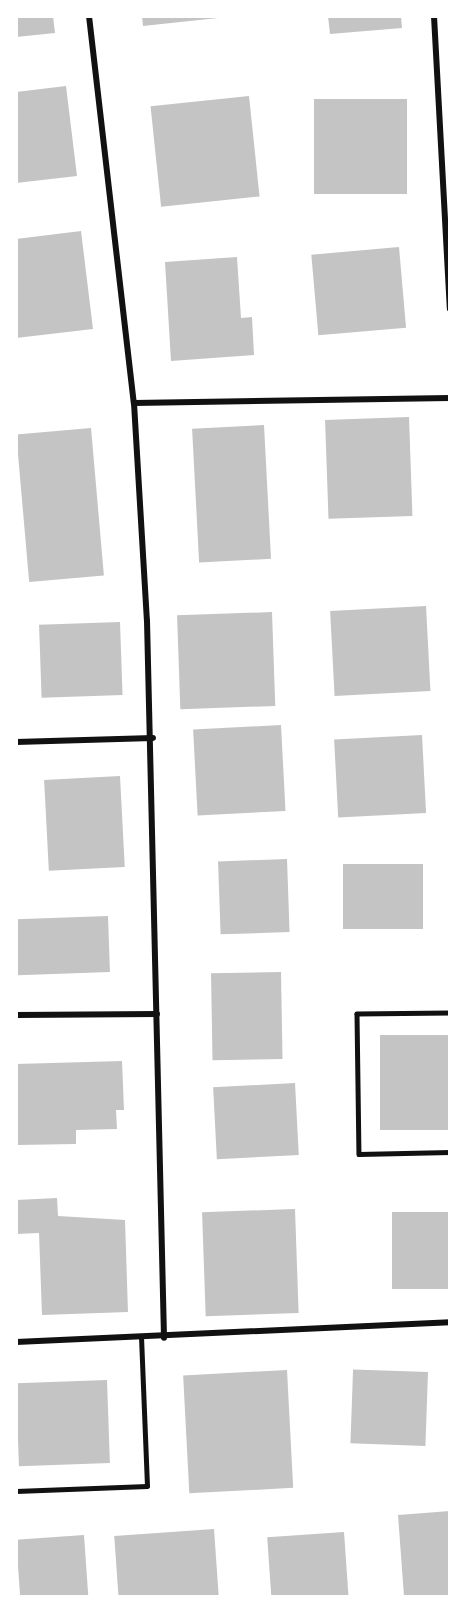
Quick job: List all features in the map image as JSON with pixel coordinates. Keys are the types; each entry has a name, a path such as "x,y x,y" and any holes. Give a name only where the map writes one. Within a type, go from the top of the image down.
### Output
{"street":[{"path":"89,16 134,403 153,738 164,1338"},
{"path":"434,16 450,309"},
{"path":"134,403 450,398"},
{"path":"16,742 153,738"},
{"path":"16,1015 157,1014"},
{"path":"16,1342 164,1338 450,1322"}],"lane":[{"path":"450,1013 357,1014 359,1154 450,1152"},
{"path":"16,1491 147,1486 141,1338"}],"building":[{"path":"16,16 53,16 55,33 16,37"},
{"path":"142,16 218,16 218,18 143,26"},
{"path":"328,16 401,16 402,28 330,34"},
{"path":"66,86 77,176 16,183 16,92"},
{"path":"249,96 260,196 161,207 151,106"},
{"path":"314,99 407,99 407,194 314,194"},
{"path":"81,231 93,329 16,338 16,239"},
{"path":"399,247 406,328 318,335 311,255"},
{"path":"237,257 241,318 252,317 254,355 171,361 165,262"},
{"path":"409,417 412,516 329,519 325,420"},
{"path":"264,425 271,559 199,563 192,429"},
{"path":"91,428 104,575 29,582 16,435"},
{"path":"426,606 430,691 335,696 330,611"},
{"path":"272,612 275,706 180,709 177,615"},
{"path":"120,622 123,695 42,698 39,625"},
{"path":"281,725 286,811 198,815 193,730"},
{"path":"422,735 426,813 338,817 334,740"},
{"path":"120,776 125,867 49,871 44,780"},
{"path":"287,859 290,932 221,934 218,861"},
{"path":"343,864 423,864 423,929 343,929"},
{"path":"108,916 110,972 18,975 16,919"},
{"path":"281,972 283,1059 213,1060 211,973"},
{"path":"380,1035 450,1035 450,1130 380,1130"},
{"path":"122,1061 124,1110 116,1110 117,1129 76,1130 76,1144 17,1145 16,1064"},
{"path":"295,1083 299,1155 217,1159 213,1087"},
{"path":"57,1198 58,1216 125,1220 128,1312 42,1315 39,1233 16,1234 16,1200"},
{"path":"295,1209 299,1313 206,1316 202,1212"},
{"path":"392,1212 450,1212 450,1289 392,1289"},
{"path":"353,1369 428,1372 425,1446 350,1443"},
{"path":"287,1370 293,1488 189,1493 183,1375"},
{"path":"107,1380 110,1463 19,1466 16,1383"},
{"path":"450,1511 450,1596 404,1596 398,1515"},
{"path":"214,1529 219,1596 118,1596 114,1536"},
{"path":"344,1532 348,1596 271,1596 267,1537"},
{"path":"84,1535 88,1596 20,1596 16,1540"}]}
